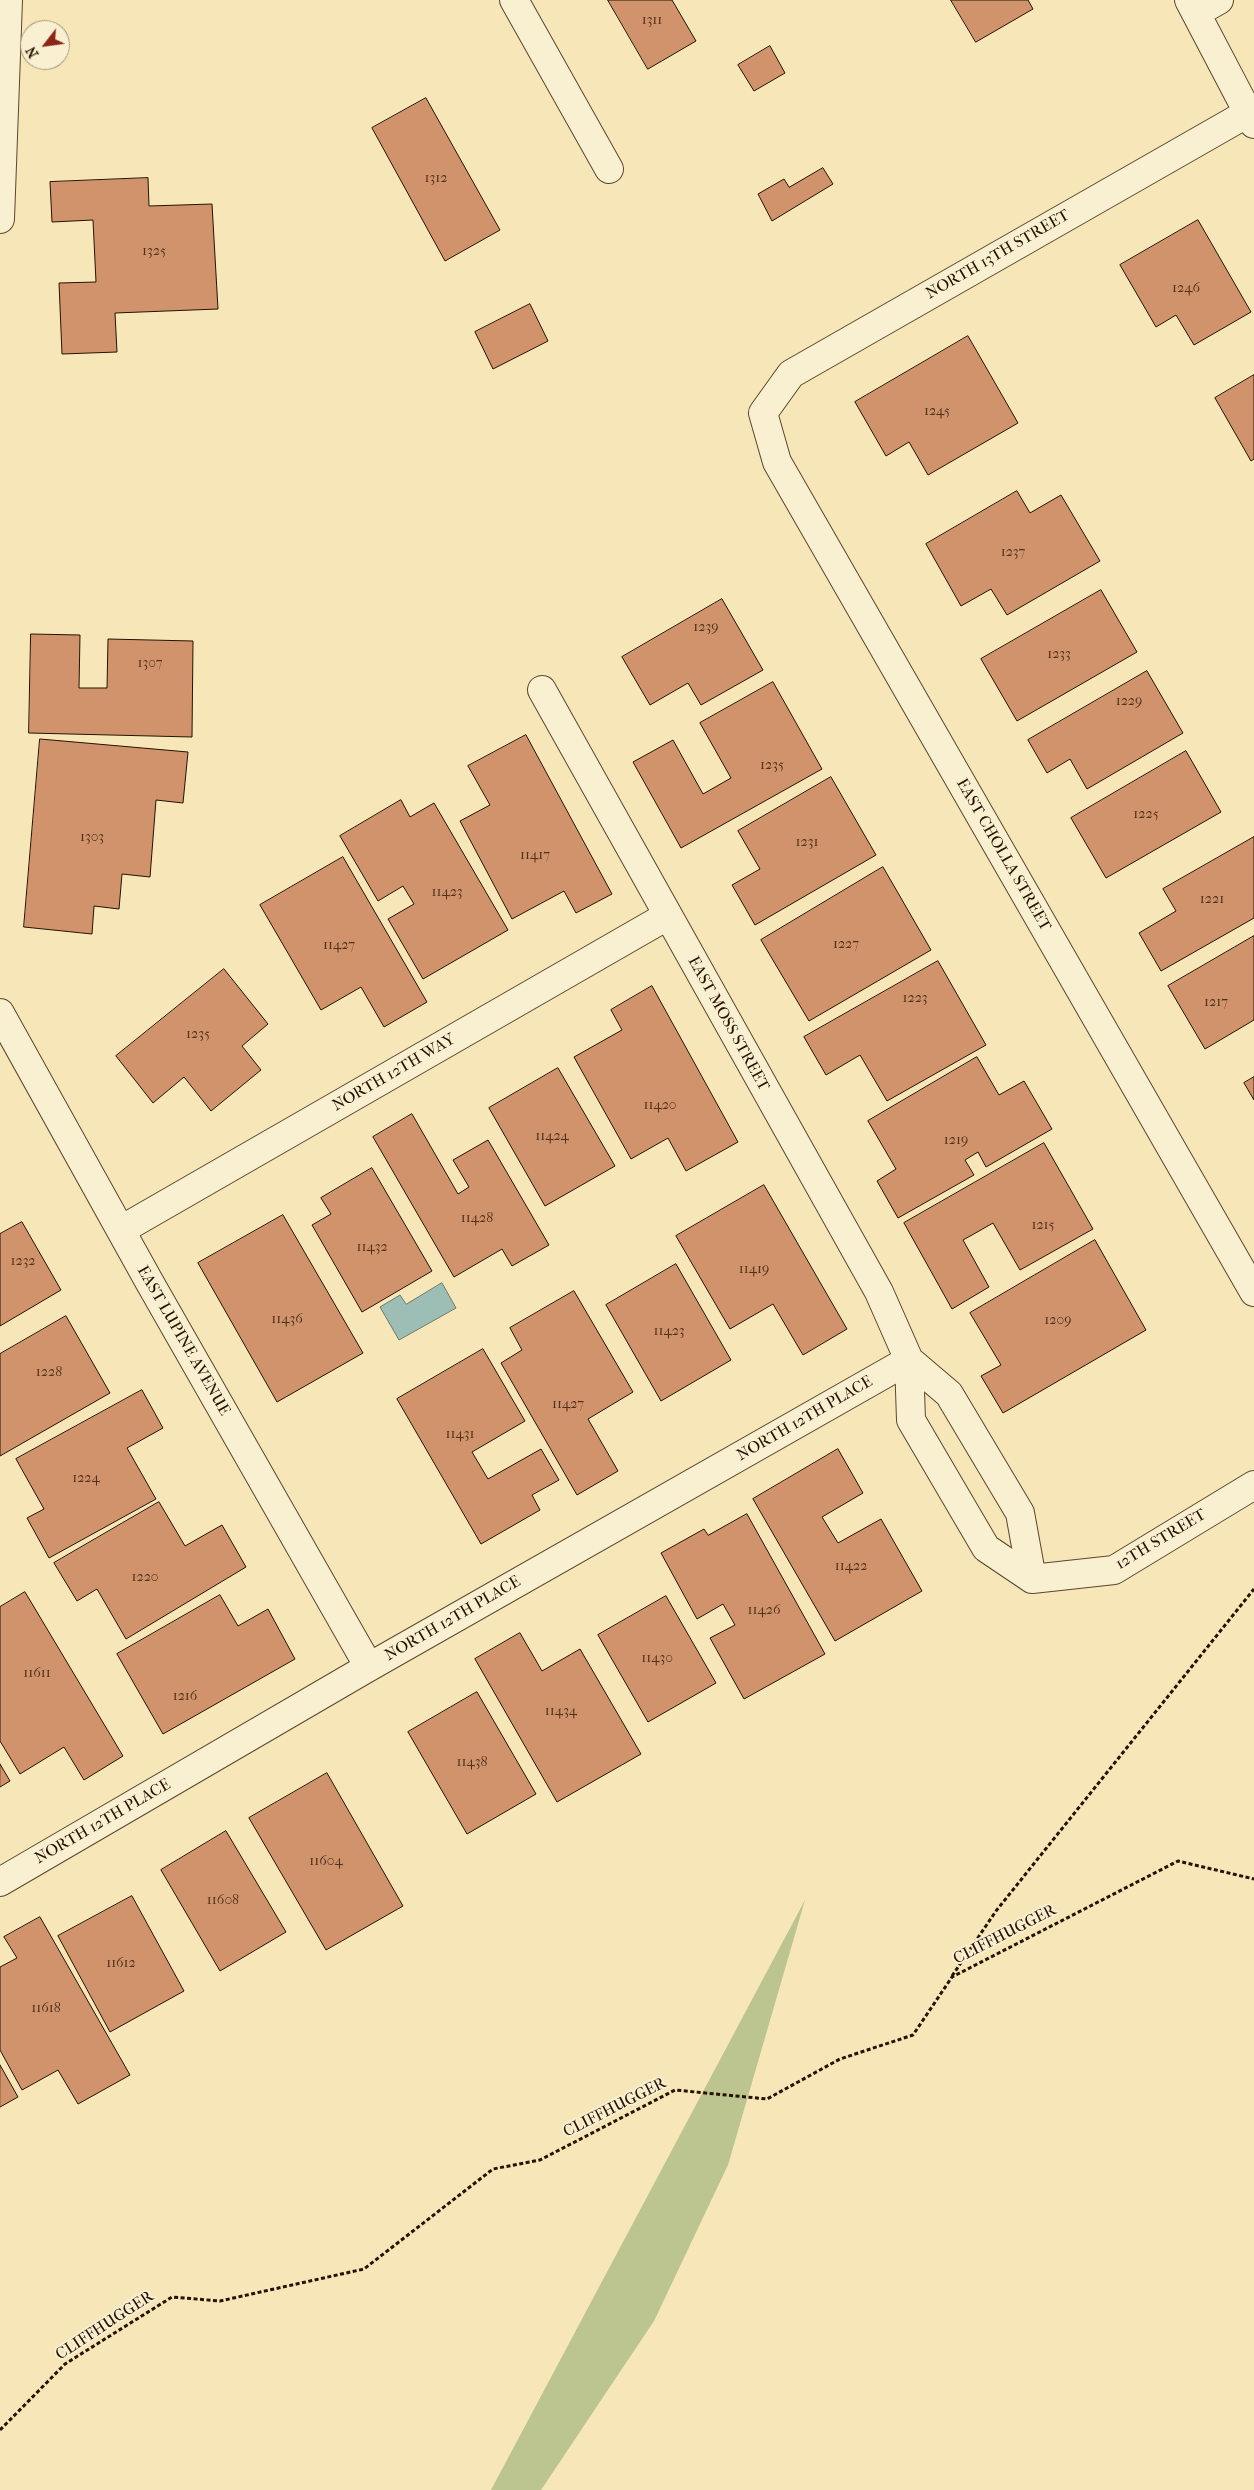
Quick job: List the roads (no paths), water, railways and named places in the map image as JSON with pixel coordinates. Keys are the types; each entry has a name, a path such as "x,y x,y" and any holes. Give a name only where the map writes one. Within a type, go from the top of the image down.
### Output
{"street":[{"path":"0,219 9,33 8,0"},
{"path":"514,0 608,169"},
{"path":"1201,4 1251,119"},
{"name":"NORTH 13TH STREET","path":"763,413 791,374 1251,119"},
{"name":"EAST CHOLLA STREET","path":"763,413 777,462 1254,1292"},
{"name":"EAST MOSS STREET","path":"542,690 879,1292 909,1360 911,1420 986,1548 1032,1579"},
{"name":"NORTH 12TH WAY","path":"121,1230 667,916"},
{"name":"EAST LUPINE AVENUE","path":"0,1013 369,1667"},
{"name":"EAST MOSS STREET","path":"909,1360 949,1394 1020,1514 1032,1579"},
{"name":"NORTH 12TH PLACE","path":"0,1882 369,1667 909,1360"},
{"name":"12TH STREET","path":"1032,1579 1114,1570 1254,1485"}],"water":[{"path":"442,1283 456,1308 399,1340 380,1307 400,1295 406,1304"}]}
